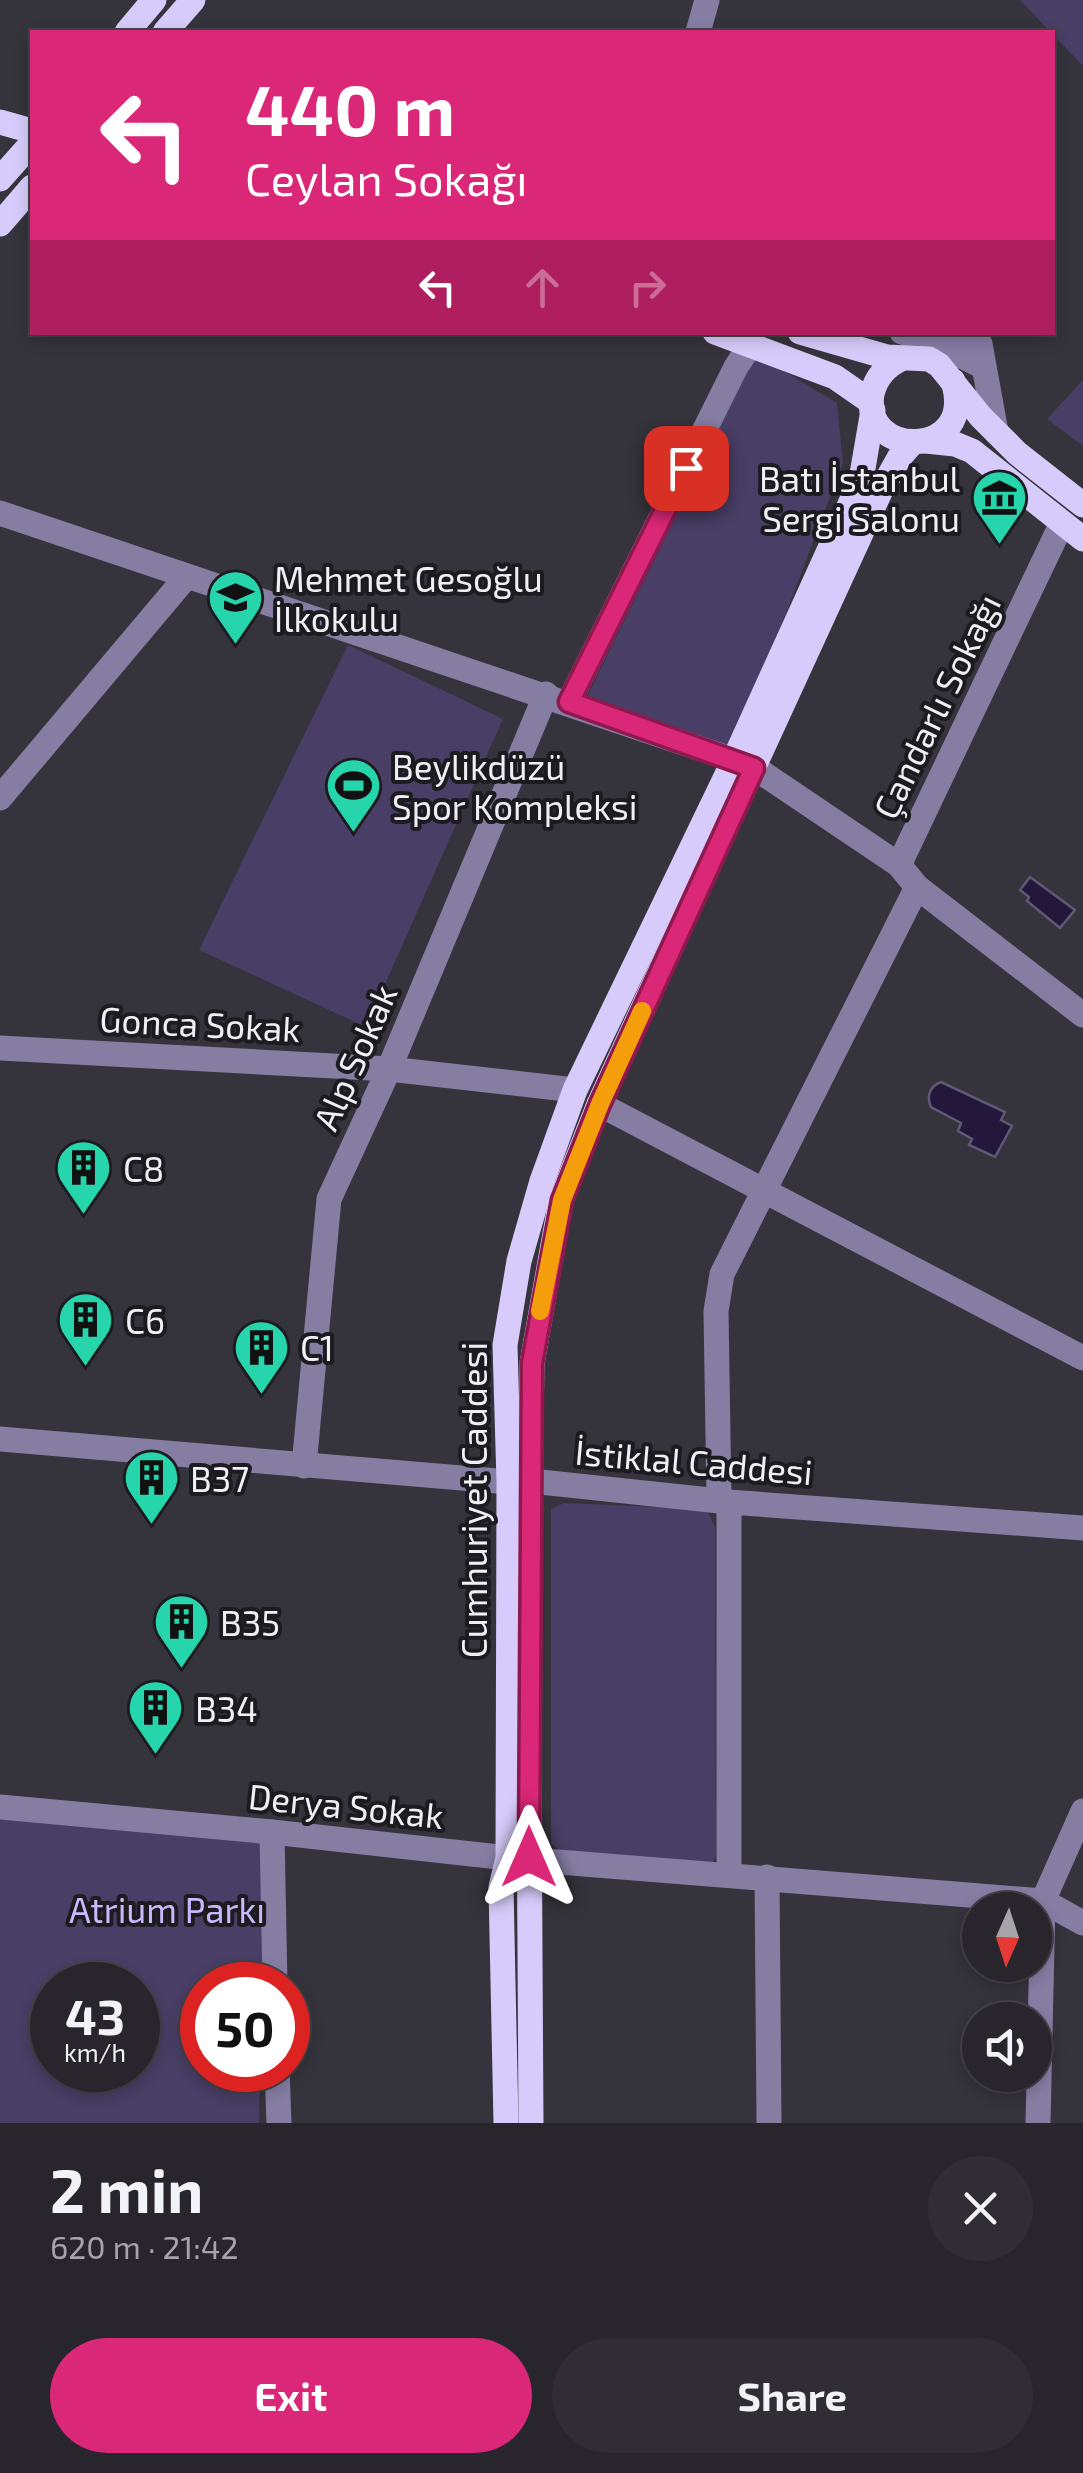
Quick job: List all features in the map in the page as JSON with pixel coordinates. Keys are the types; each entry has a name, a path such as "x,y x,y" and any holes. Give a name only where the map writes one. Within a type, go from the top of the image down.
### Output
{"main road":[{"path":"128,30 154,0"},
{"path":"168,30 193,0"},
{"path":"0,122 30,130"},
{"path":"0,179 22,151"},
{"path":"15,212 30,190"},
{"path":"724,335 835,377 872,406 883,429 893,437 955,444 972,451 1073,531"},
{"path":"841,338 902,346 939,365 996,432 1083,505"},
{"path":"872,406 876,380 902,346"},
{"path":"919,442 946,429 955,415 957,394 953,381"},
{"name":"Cumhuriyet Caddesi","path":"530,2123 518,1858 520,1482 532,1363 562,1200 860,480 872,406"},
{"name":"Cumhuriyet Caddesi","path":"520,1482 505,1345 519,1261 542,1180 575,1090 880,492 899,458 919,442"},
{"path":"575,1090 600,1104"},
{"name":"Cumhuriyet Caddesi","path":"506,2123 501,1887 518,1858"}],"street":[{"path":"699,30 707,0"},
{"path":"958,335 980,344 996,432"},
{"name":"Alp Sokak","path":"304,1466 329,1199 557,698 751,344"},
{"path":"902,346 939,345 984,367"},
{"path":"0,514 744,764 898,864 917,886 1083,1015"},
{"name":"Çandarlı Sokağı","path":"898,864 1073,531"},
{"path":"0,798 187,576"},
{"path":"729,1876 724,1502 716,1312 722,1274 917,886"},
{"name":"Gonca Sokak","path":"0,1048 389,1068 575,1090"},
{"path":"600,1104 1083,1358"},
{"name":"İstiklal Caddesi","path":"0,1439 724,1502 1083,1528"},
{"name":"Derya Sokak","path":"0,1808 518,1858 962,1894"},
{"path":"1046,1892 1083,1811"},
{"path":"272,1832 275,1962"},
{"path":"767,1877 768,2123"},
{"path":"1052,1906 1083,1923"},
{"path":"1038,2123 1041,1982"},
{"path":"277,2092 278,2123"}],"green space":[{"path":"1020,0 1083,0 1083,66 1055,37 1055,30 1049,30"},
{"path":"756,354 837,403 843,463 735,748 584,703"},
{"path":"1083,380 1083,446 1047,419"},
{"name":"Beylikdüzü Spor Kompleksi","path":"348,645 503,719 366,1027 199,950"},
{"path":"564,1503 706,1509 715,1526 716,1856 712,1863 560,1851 551,1843 551,1509"},
{"name":"Atrium Parkı","path":"0,1816 264,1833 262,1962 180,1962 180,2092 260,2092 259,2123 0,2123"}],"shaded area":[{"path":"1030,877 1075,910 1060,928 1027,901 1029,897 1020,890"},
{"path":"941,1082 1005,1112 1001,1120 1012,1126 995,1157 969,1145 972,1139 958,1131 961,1123 931,1107 930,1092"}],"slow traffic":[{"path":"540,1311 562,1200 642,1011"}],"place":[{"name":"Batı İstanbul Sergi Salonu","path":"999,547"},
{"name":"Mehmet Gesoğlu İlkokulu","path":"235,647"},
{"name":"Beylikdüzü Spor Kompleksi","path":"353,835"},
{"name":"C8","path":"84,1217"},
{"name":"C6","path":"86,1369"},
{"name":"C1","path":"261,1396"},
{"name":"B37","path":"151,1527"},
{"name":"B35","path":"181,1671"},
{"name":"B34","path":"156,1757"}],"route":[{"path":"529,1857 532,1363 562,1200 600,1104 754,768 569,702 686,468"}]}
